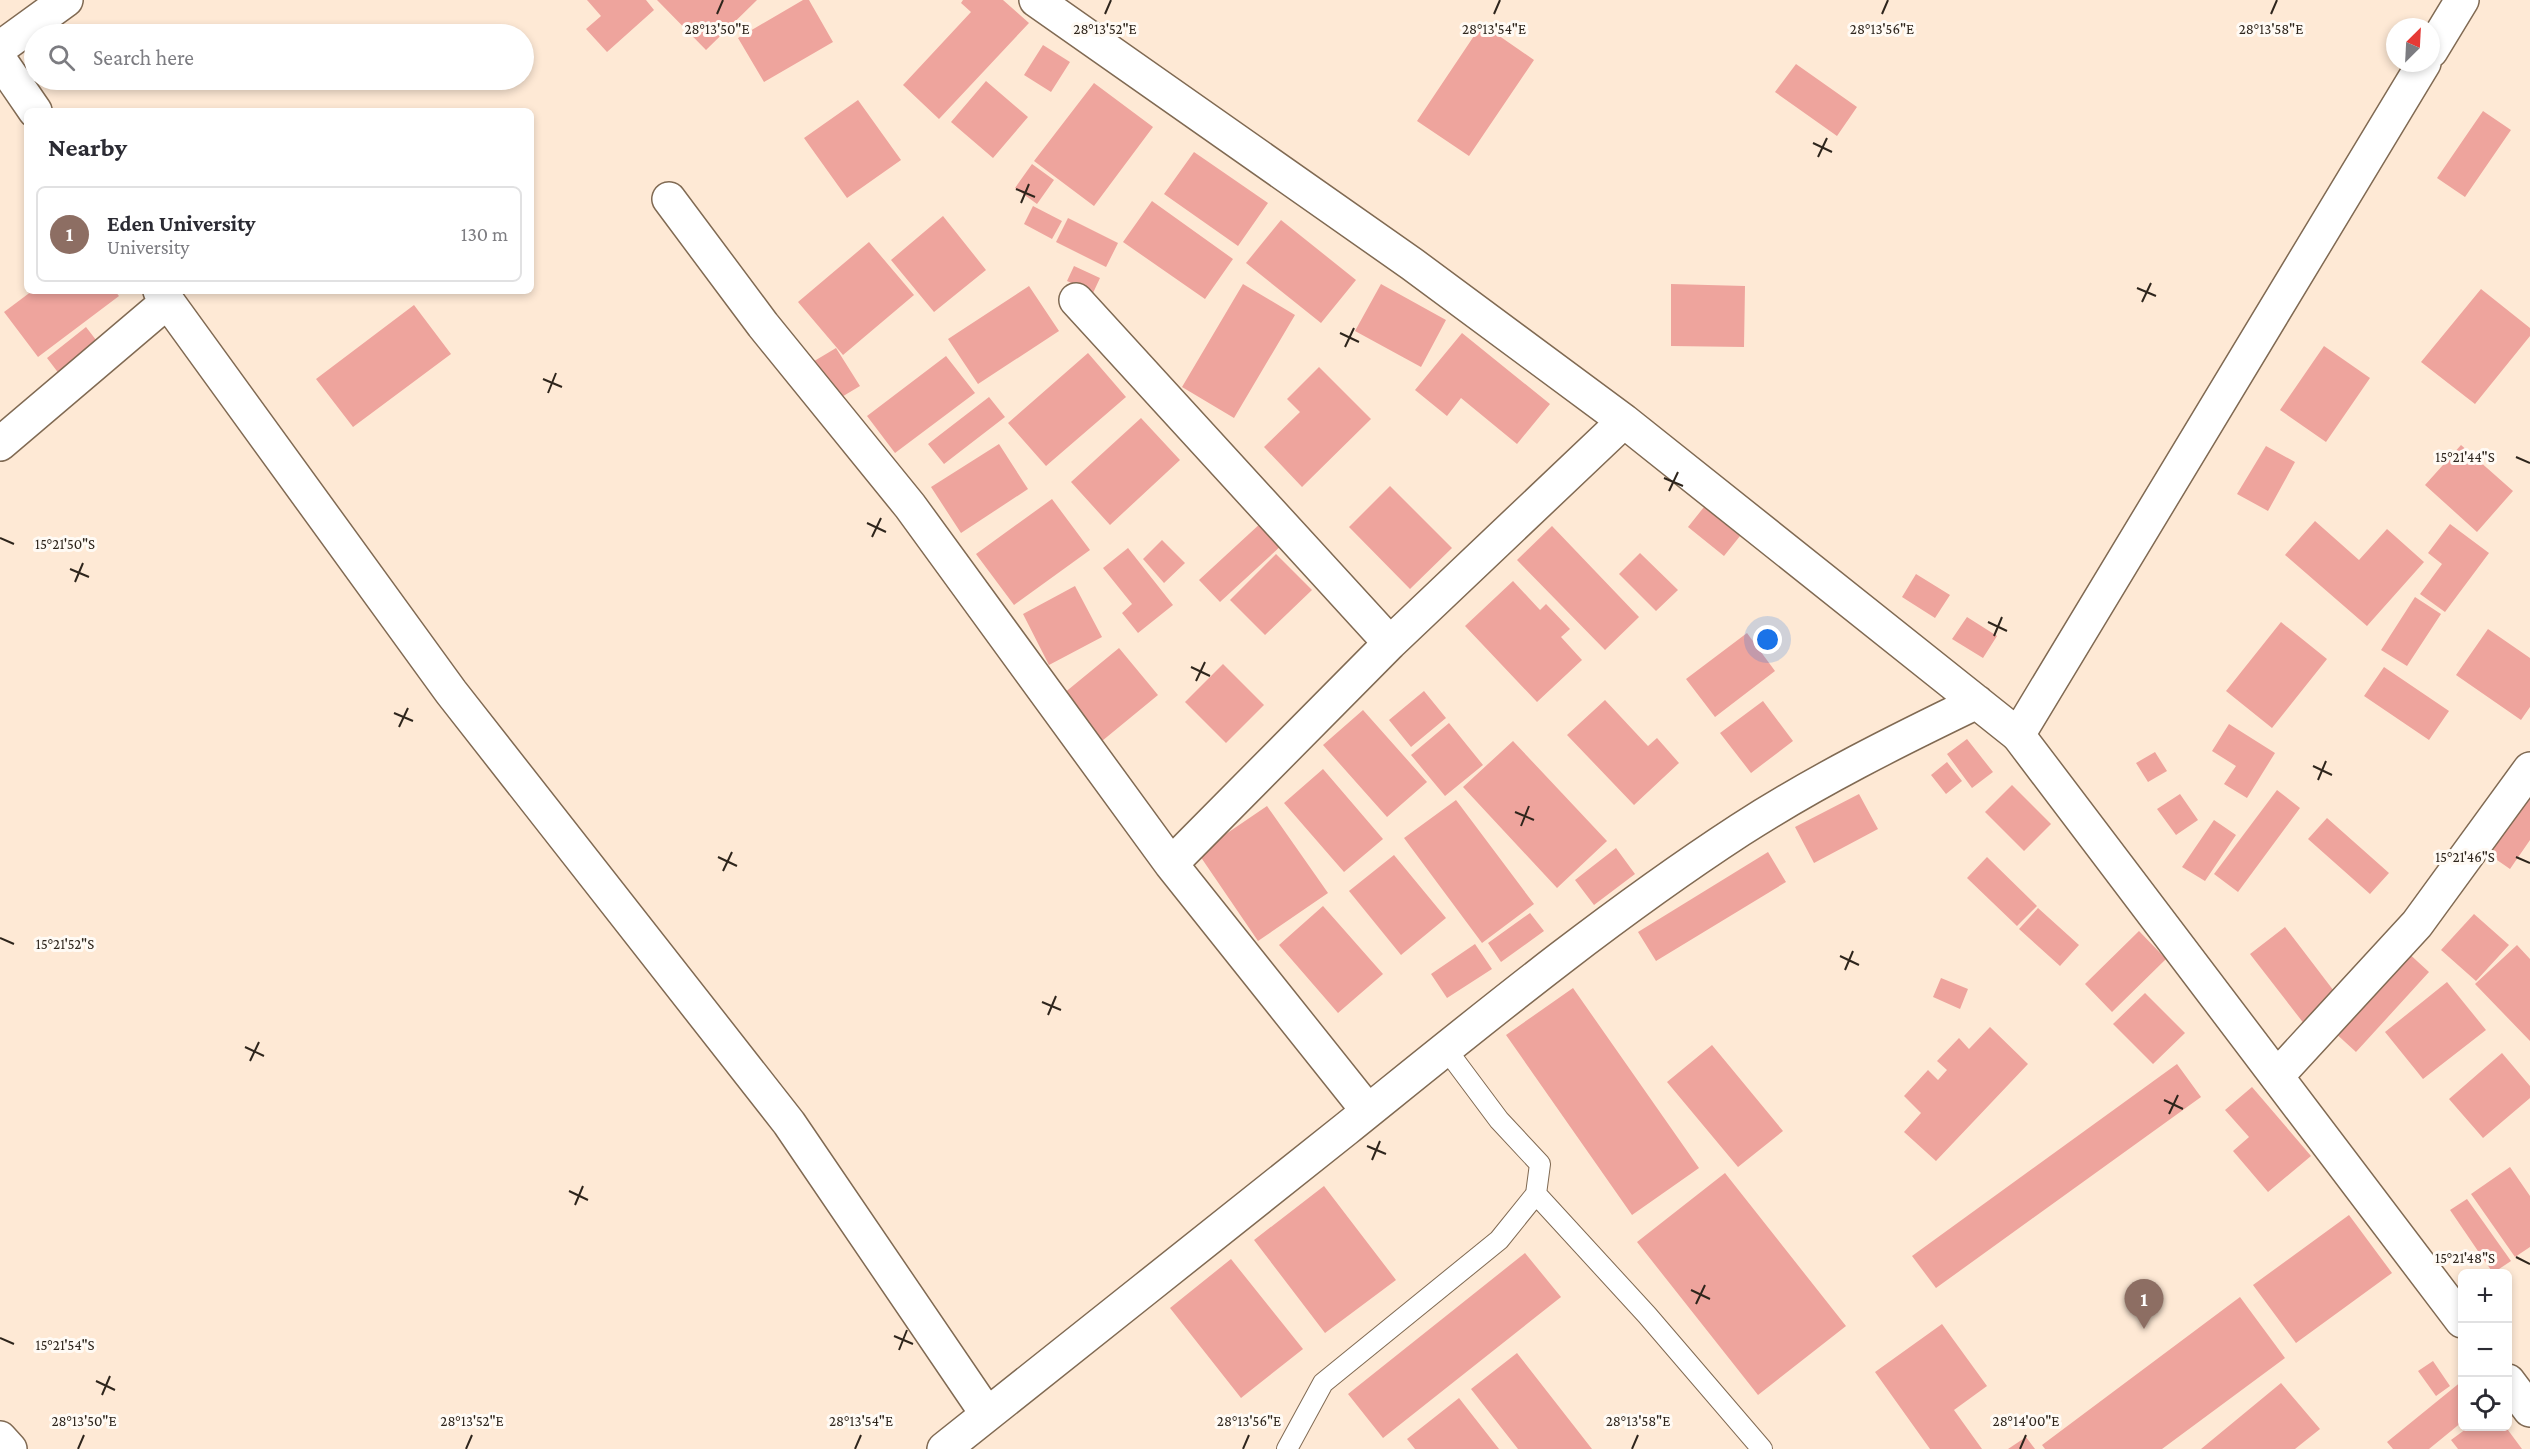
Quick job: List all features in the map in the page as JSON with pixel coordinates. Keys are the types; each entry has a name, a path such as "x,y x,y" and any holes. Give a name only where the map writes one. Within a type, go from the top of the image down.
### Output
{"street":[{"path":"33,24 66,0"},
{"path":"1036,0 1412,264 1624,421 2018,735 2458,1314"},
{"path":"2440,36 2462,0"},
{"path":"0,48 24,31"},
{"path":"0,60 33,108"},
{"path":"2018,735 2419,72"},
{"path":"669,199 763,325 910,506 1171,864 1368,1111"},
{"path":"0,444 164,297 451,692 789,1123 987,1414"},
{"path":"1076,300 1390,644"},
{"path":"1171,864 1390,644 1624,421"},
{"path":"944,1449 1532,980 1741,830 1875,751 1977,702"},
{"path":"2277,1076 2417,924 2530,770"},
{"path":"2512,1386 2530,1410"},
{"path":"0,1438 10,1449"}],"lane":[{"path":"1287,1449 1323,1383 1499,1240 1536,1194 1540,1164 1499,1120 1446,1049"},
{"path":"1536,1194 1647,1315 1762,1449"}],"building":[{"path":"587,0 646,0 654,10 607,52 586,29 601,16"},
{"path":"657,0 757,0 706,50"},
{"path":"803,0 809,0 833,42 764,82 738,38"},
{"path":"963,0 1003,0 1029,23 939,119 903,85 971,12 961,3"},
{"path":"1482,24 1534,60 1469,156 1417,121"},
{"path":"1043,45 1070,62 1051,92 1024,75"},
{"path":"1796,64 1857,107 1837,136 1775,92"},
{"path":"986,81 1028,117 993,158 951,122"},
{"path":"1094,83 1153,127 1094,206 1034,161"},
{"path":"858,100 901,160 847,198 804,138"},
{"path":"2483,111 2511,130 2465,197 2437,178"},
{"path":"1194,152 1268,203 1238,246 1164,194"},
{"path":"1032,164 1054,180 1037,204 1015,188"},
{"path":"1152,201 1233,259 1205,299 1123,242"},
{"path":"1033,206 1062,221 1052,239 1024,224"},
{"path":"943,216 986,270 934,312 891,260"},
{"path":"1068,218 1118,243 1106,267 1056,242"},
{"path":"1281,220 1356,280 1321,323 1246,263"},
{"path":"869,242 914,295 843,355 798,302"},
{"path":"1074,266 1100,278 1093,293 1067,281"},
{"path":"1243,284 1295,315 1234,418 1182,387"},
{"path":"1381,284 1446,320 1421,367 1355,331"},
{"path":"1671,284 1745,286 1744,347 1671,346"},
{"path":"1029,286 1059,331 978,384 948,339"},
{"path":"2481,289 2530,328 2530,336 2475,404 2421,362"},
{"path":"28,294 117,294 119,296 38,357 4,312"},
{"path":"414,305 451,354 353,427 316,379"},
{"path":"86,327 103,349 63,379 47,358"},
{"path":"1462,333 1550,404 1517,444 1461,398 1447,416 1415,390"},
{"path":"2324,346 2370,378 2326,442 2280,410"},
{"path":"836,348 860,386 835,401 811,363"},
{"path":"1088,353 1126,397 1046,466 1008,423"},
{"path":"946,356 975,393 895,453 867,416"},
{"path":"1319,367 1371,419 1302,487 1264,447 1300,412 1287,399"},
{"path":"989,397 1005,417 944,464 928,444"},
{"path":"1141,418 1180,460 1110,525 1071,482"},
{"path":"999,444 1028,489 961,533 931,487"},
{"path":"2461,445 2513,491 2477,532 2425,485"},
{"path":"2266,446 2295,462 2268,511 2237,494"},
{"path":"1390,486 1452,548 1410,589 1349,527"},
{"path":"1052,499 1090,550 1014,605 976,554"},
{"path":"1704,507 1740,536 1724,556 1688,527"},
{"path":"2315,521 2359,560 2387,529 2424,562 2367,626 2285,555"},
{"path":"1262,522 1283,544 1220,602 1199,580"},
{"path":"2450,524 2489,553 2445,612 2420,594 2442,564 2428,553"},
{"path":"1552,526 1639,617 1605,650 1517,560"},
{"path":"1162,540 1185,563 1164,583 1143,559"},
{"path":"1128,548 1173,605 1138,633 1122,613 1132,604 1103,568"},
{"path":"1640,553 1678,590 1656,611 1619,574"},
{"path":"1276,554 1312,590 1265,635 1230,600"},
{"path":"1916,574 1950,595 1935,618 1902,597"},
{"path":"1513,581 1540,610 1546,604 1570,629 1561,637 1582,660 1537,702 1465,626"},
{"path":"1075,586 1102,637 1049,665 1023,614"},
{"path":"2415,597 2441,614 2407,666 2381,650"},
{"path":"1967,617 1997,636 1983,658 1952,639"},
{"path":"2281,622 2327,659 2272,728 2226,691"},
{"path":"2488,629 2530,658 2530,707 2521,720 2456,675"},
{"path":"1747,633 1775,671 1715,717 1686,679"},
{"path":"1119,648 1158,695 1102,741 1063,694"},
{"path":"1223,664 1264,705 1226,743 1185,702"},
{"path":"2384,667 2449,711 2429,740 2364,696"},
{"path":"1424,691 1446,718 1411,747 1389,720"},
{"path":"1605,700 1648,746 1657,738 1679,763 1634,805 1567,735"},
{"path":"1763,701 1793,741 1751,773 1720,733"},
{"path":"1363,710 1427,782 1387,817 1323,745"},
{"path":"1449,723 1483,765 1445,796 1411,755"},
{"path":"2229,724 2275,753 2247,798 2224,784 2236,766 2212,751"},
{"path":"1967,739 1993,772 1972,788 1947,754"},
{"path":"1513,741 1607,841 1557,888 1463,787"},
{"path":"2155,752 2167,771 2148,782 2136,763"},
{"path":"1947,762 1962,781 1946,794 1931,775"},
{"path":"1323,769 1383,839 1344,872 1284,803"},
{"path":"2530,783 2530,840 2510,869 2484,851"},
{"path":"2012,785 2051,824 2024,851 1985,812"},
{"path":"2277,790 2300,808 2238,892 2214,874"},
{"path":"1859,794 1878,829 1814,863 1795,827"},
{"path":"2180,794 2198,820 2176,835 2157,809"},
{"path":"1456,800 1534,904 1482,943 1404,838"},
{"path":"1267,806 1328,893 1258,941 1198,853"},
{"path":"2327,818 2389,873 2370,894 2308,839"},
{"path":"2214,820 2236,835 2205,881 2182,867"},
{"path":"1616,848 1635,874 1594,905 1575,880"},
{"path":"1768,852 1786,882 1656,961 1638,932"},
{"path":"1394,855 1446,918 1401,955 1349,891"},
{"path":"1987,857 2037,906 2017,926 1967,878"},
{"path":"1323,906 1383,974 1338,1013 1279,945"},
{"path":"2038,908 2079,945 2060,966 2019,929"},
{"path":"1530,913 1544,931 1501,962 1488,943"},
{"path":"2474,914 2509,945 2476,981 2441,950"},
{"path":"2285,927 2340,999 2305,1025 2250,954"},
{"path":"2139,931 2166,959 2112,1012 2085,984"},
{"path":"1475,944 1492,969 1447,998 1431,974"},
{"path":"2517,945 2530,959 2530,1041 2475,984"},
{"path":"2405,950 2429,972 2356,1052 2332,1030"},
{"path":"1941,978 1968,989 1960,1009 1933,997"},
{"path":"2447,982 2486,1030 2423,1079 2385,1032"},
{"path":"1573,988 1699,1168 1632,1215 1506,1035"},
{"path":"2145,993 2185,1033 2153,1064 2113,1024"},
{"path":"1990,1027 2028,1064 1936,1161 1904,1132 1921,1113 1904,1096 1928,1070 1938,1080 1947,1070 1937,1061 1959,1038 1969,1049"},
{"path":"1712,1045 1783,1131 1738,1167 1667,1082"},
{"path":"2502,1053 2530,1086 2530,1098 2483,1138 2449,1099"},
{"path":"2177,1064 2201,1097 1936,1288 1912,1256"},
{"path":"2252,1087 2311,1156 2268,1192 2233,1151 2249,1137 2225,1110"},
{"path":"2510,1167 2530,1196 2530,1247 2515,1257 2471,1194"},
{"path":"1725,1173 1846,1326 1758,1395 1637,1242"},
{"path":"1324,1186 1396,1280 1325,1333 1254,1240"},
{"path":"2467,1199 2511,1261 2499,1269 2490,1269 2450,1210"},
{"path":"2349,1215 2392,1273 2296,1343 2253,1285"},
{"path":"1525,1253 1561,1297 1383,1438 1348,1394"},
{"path":"1231,1259 1303,1349 1241,1398 1170,1308"},
{"path":"2240,1297 2285,1358 2162,1449 2045,1449 2042,1445"},
{"path":"1942,1324 1987,1386 1954,1410 1982,1449 1930,1449 1875,1372"},
{"path":"1517,1353 1592,1449 1518,1449 1471,1389"},
{"path":"2433,1361 2450,1386 2436,1396 2418,1371"},
{"path":"2281,1383 2320,1429 2295,1449 2201,1449"},
{"path":"2458,1384 2458,1425 2429,1449 2393,1449 2387,1442"},
{"path":"1459,1398 1499,1449 1415,1449 1407,1439"},
{"path":"2463,1431 2509,1431 2522,1449 2458,1449 2451,1440"},
{"path":"2026,1437 2035,1449 2008,1449"}],"place":[{"name":"Eden University","path":"2144,1329"}]}
